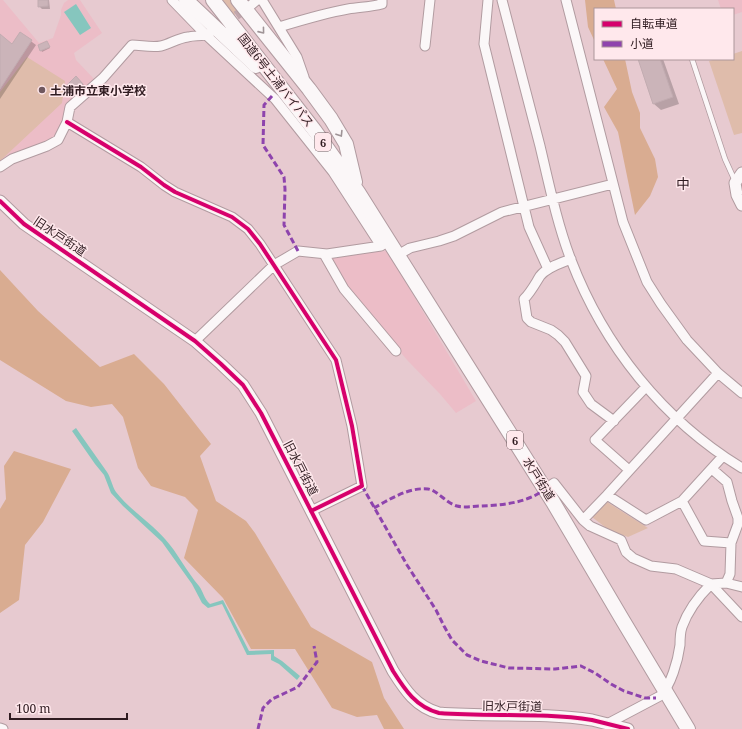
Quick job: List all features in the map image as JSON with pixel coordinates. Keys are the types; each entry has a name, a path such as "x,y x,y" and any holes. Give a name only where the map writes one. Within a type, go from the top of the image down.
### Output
{"highway":[{"path":"186,0 286,93"},
{"name":"国道6号土浦バイパス","path":"208,0 235,27"},
{"name":"国道6号土浦バイパス","path":"213,0 316,131 358,192"},
{"path":"248,2 331,119 346,144 358,192"},
{"name":"水戸街道","path":"358,192 385,244 398,255 545,489 683,725"}],"street":[{"path":"172,0 210,33 275,99 333,172 385,244 324,254 298,251 274,265 195,341"},
{"path":"262,0 280,27 297,57 309,88"},
{"path":"280,27 301,20 348,9 382,4 382,0"},
{"path":"425,46 430,0"},
{"path":"488,0 484,44 529,228 548,269"},
{"path":"502,0 553,199 571,259 581,284 602,326 627,363 646,387 676,419 723,456 742,468"},
{"path":"566,0 623,222 647,282 687,340 718,373 742,393"},
{"path":"0,167 12,159 47,146 58,140 67,122 70,107 103,78 132,45 151,47 160,46 189,36 210,33"},
{"path":"67,122 141,167 164,186 232,217 248,229 260,244 336,360 352,426 362,486 311,511"},
{"path":"742,173 735,183 737,195 742,205"},
{"path":"398,255 410,248 447,239 502,212 613,184"},
{"name":"旧水戸街道","path":"0,201 24,224 195,341 243,386 260,412 393,671 405,690 418,703 431,711 439,713 543,716 591,720 628,729"},
{"path":"324,254 344,289 396,351"},
{"path":"571,259 548,269 541,274 531,292 524,299 527,318 531,322 551,330 565,342 586,376 582,392 591,404 614,421"},
{"path":"583,520 718,373"},
{"path":"629,470 595,440 646,387"},
{"path":"607,495 646,520 682,502 723,456"},
{"path":"712,469 727,482 738,518 738,524 731,543 730,574 726,583"},
{"path":"545,489 554,483 583,520 597,530 621,540 626,552 632,558 651,566 676,569 711,584 742,617"},
{"path":"682,502 704,541 731,543"},
{"path":"607,724 665,692 678,656 681,629 688,613 700,595 711,584 726,583 742,587"}],"lane":[{"path":"692,60 725,159 735,183"}],"shaded area":[{"name":"土浦市立東小学校","path":"0,0 3,0 39,43 53,38 61,15 61,10 64,3 68,0 80,0 102,33 74,53 76,60 95,80 63,123 56,136 43,144 0,163"},
{"path":"221,0 232,0 240,11 234,15"},
{"path":"585,0 614,0 616,8 594,8 594,40 588,27"},
{"path":"718,0 742,0 742,12 734,15 734,8 721,8"},
{"path":"742,51 742,133 734,135 709,61 734,60 734,54"},
{"path":"27,57 65,81 62,103 0,161 0,92"},
{"path":"603,60 625,60 632,92 640,113 640,128 655,159 658,177 650,196 635,215 618,132 604,107 617,89"},
{"path":"387,251 476,401 456,413 408,361 344,287 327,255"},
{"path":"0,270 38,311 100,367 134,354 164,384 211,444 200,456 216,501 246,521 255,533 311,627 372,662 384,698 404,729 384,729 377,715 357,717 332,708 295,649 251,649 223,598 184,558 198,510 185,497 151,486 138,468 123,417 112,404 91,407 66,401 0,360"},
{"path":"14,451 71,469 43,522 25,545 19,600 0,613 0,509 6,499 4,466"},
{"path":"607,502 648,528 628,537 609,530 592,517"}],"water":[{"path":"76,4 91,28 80,35 64,12"},
{"path":"76,428 107,472 116,492 127,505 159,533 169,544 208,602 210,604 223,600 249,651 274,650 274,656 300,676 297,680 279,664 271,660 271,654 247,655 222,604 208,608 202,603 192,584 162,542 111,493 104,475 72,431"}],"building":[{"path":"38,0 48,0 48,6 38,7"},
{"path":"20,32 32,40 0,89 0,34 12,44"},
{"path":"47,41 50,47 40,51 38,45"},
{"path":"638,60 660,60 673,97 653,104"},
{"path":"76,76 83,84 71,95 66,90 68,88 66,86"}],"tunnel":[{"path":"225,23 249,7"}],"marked path":[{"path":"272,96 264,105 263,145 284,177 284,225 298,251"},
{"path":"362,486 407,565 436,610 452,640 467,655 481,661 509,668 555,669 581,666 624,691 645,698 656,698"},
{"path":"374,508 400,494 421,489 431,490 449,502 460,507 497,505 514,502 531,497 545,489"},
{"path":"258,729 263,708 272,699 298,687 317,662 314,646"}],"cycle path":[{"path":"67,122 141,167 175,192 232,217 248,229 260,244 336,360 352,426 362,486 311,511"},
{"path":"0,201 24,224 195,341 243,385 261,413 393,671 412,697 424,707 439,713 554,716 592,720 628,729"}],"place":[{"name":"土浦市立東小学校","path":"42,90"}],"district":[{"name":"中","path":"683,183"}]}
